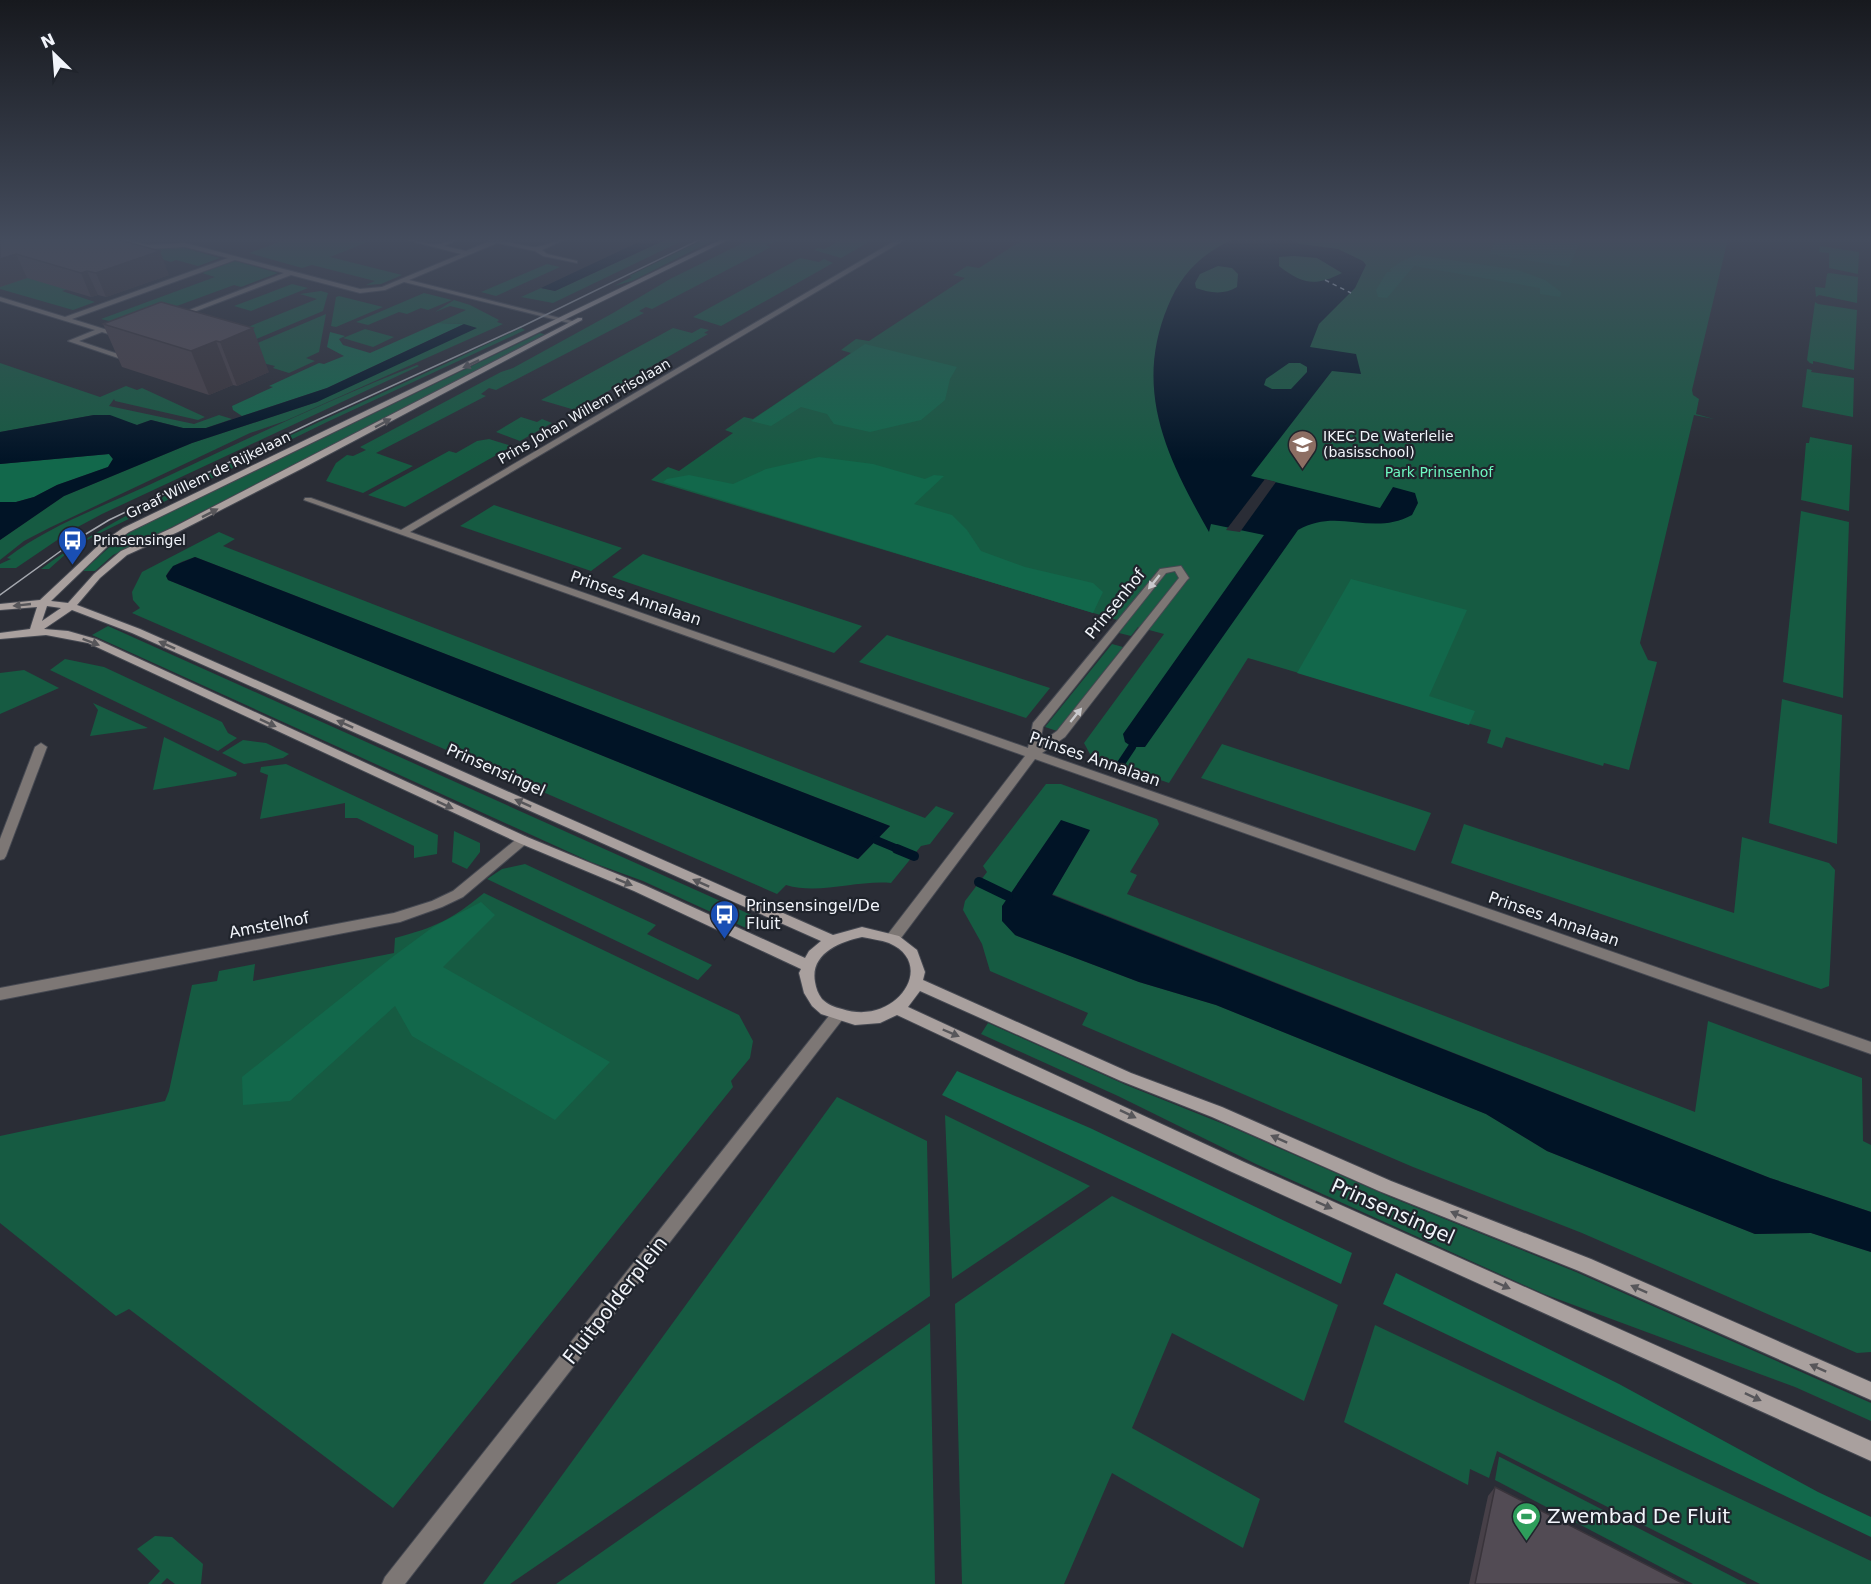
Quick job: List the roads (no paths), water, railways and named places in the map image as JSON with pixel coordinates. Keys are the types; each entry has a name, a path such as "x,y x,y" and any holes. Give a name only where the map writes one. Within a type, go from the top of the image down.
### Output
{"main road":[{"name":"Graaf Willem de Rijkelaan","path":"34,631 43,603 104,545 126,530 574,313"},
{"name":"Graaf Willem de Rijkelaan","path":"34,631 70,606 97,576 124,553 290,472 589,313"},
{"name":"Prinsensingel","path":"0,608 43,603 70,606 146,635 831,940"},
{"path":"0,636 34,631 66,632 92,641 523,840 639,888 808,966"},
{"path":"862,932 878,933 893,938 906,946 915,957 919,970 917,983 910,997 898,1009 868,1019 837,1016 822,1007 811,995 806,980 808,966 821,947 831,940 862,932"},
{"name":"Prinsensingel","path":"917,983 1126,1077 1217,1112 1385,1185 1585,1265 1871,1391"},
{"name":"Prinsensingel","path":"898,1009 1238,1167 1871,1451"}],"street":[{"path":"45,313 152,345 121,357 72,341 102,330"},
{"path":"65,319 82,313"},
{"path":"169,320 187,313"},
{"path":"536,313 573,322"},
{"name":"Prins Johan Willem Frisolaan","path":"402,533 777,313"},
{"path":"125,337 136,332"},
{"name":"Prinses Annalaan","path":"308,500 1871,1048"},
{"name":"Prinsenhof","path":"893,938 1033,754 1061,734 1134,643 1184,578 1178,568 1163,571 1037,726 1033,754"},
{"path":"0,856 41,747"},
{"name":"Amstelhof","path":"0,994 395,918 458,894 523,840"},
{"name":"Fluitpolderplein","path":"392,1584 837,1016"}],"water":[{"path":"1166,313 1330,313 1319,324 1310,347 1356,354 1361,374 1332,371 1251,476 1380,508 1393,487 1415,493 1418,503 1412,515 1397,521 1368,523 1327,521 1298,530 1145,747 1132,747 1125,742 1123,734 1264,535 1211,524 1209,532 1194,504 1168,450 1160,423 1155,395 1154,366 1158,337","holes":["1289,363 1300,363 1307,367 1307,372 1291,389 1272,389 1264,385 1266,379"]},
{"path":"464,324 477,328 317,402 192,443 64,496 0,540 0,502 16,502 34,497 57,485 108,467 113,459 109,454 0,464 0,432 94,415 110,415 137,425 151,420 183,428 206,428 327,388"},
{"path":"195,557 890,826 858,859 168,580 166,576 173,566"},
{"path":"1061,820 1090,830 1052,895 1770,1178 1871,1212 1871,1252 1811,1233 1755,1234 1547,1151 1486,1114 1216,1005 1139,982 1015,935 1002,921 1002,906"}],"waterway":[{"path":"1120,765 1132,747"},
{"path":"876,840 900,850"},
{"path":"897,849 914,856"},
{"path":"979,882 1008,896"}],"tram line":[{"path":"0,595 76,540 109,520 315,421 550,313"}],"place":[{"name":"IKEC De Waterlelie (basisschool)","path":"1302,470"},
{"name":"Prinsensingel","path":"72,566"},
{"name":"Prinsensingel/De Fluit","path":"725,940"},
{"name":"Zwembad De Fluit","path":"1526,1542"}],"park label":[{"name":"Park Prinsenhof","path":"1439,472"}]}
